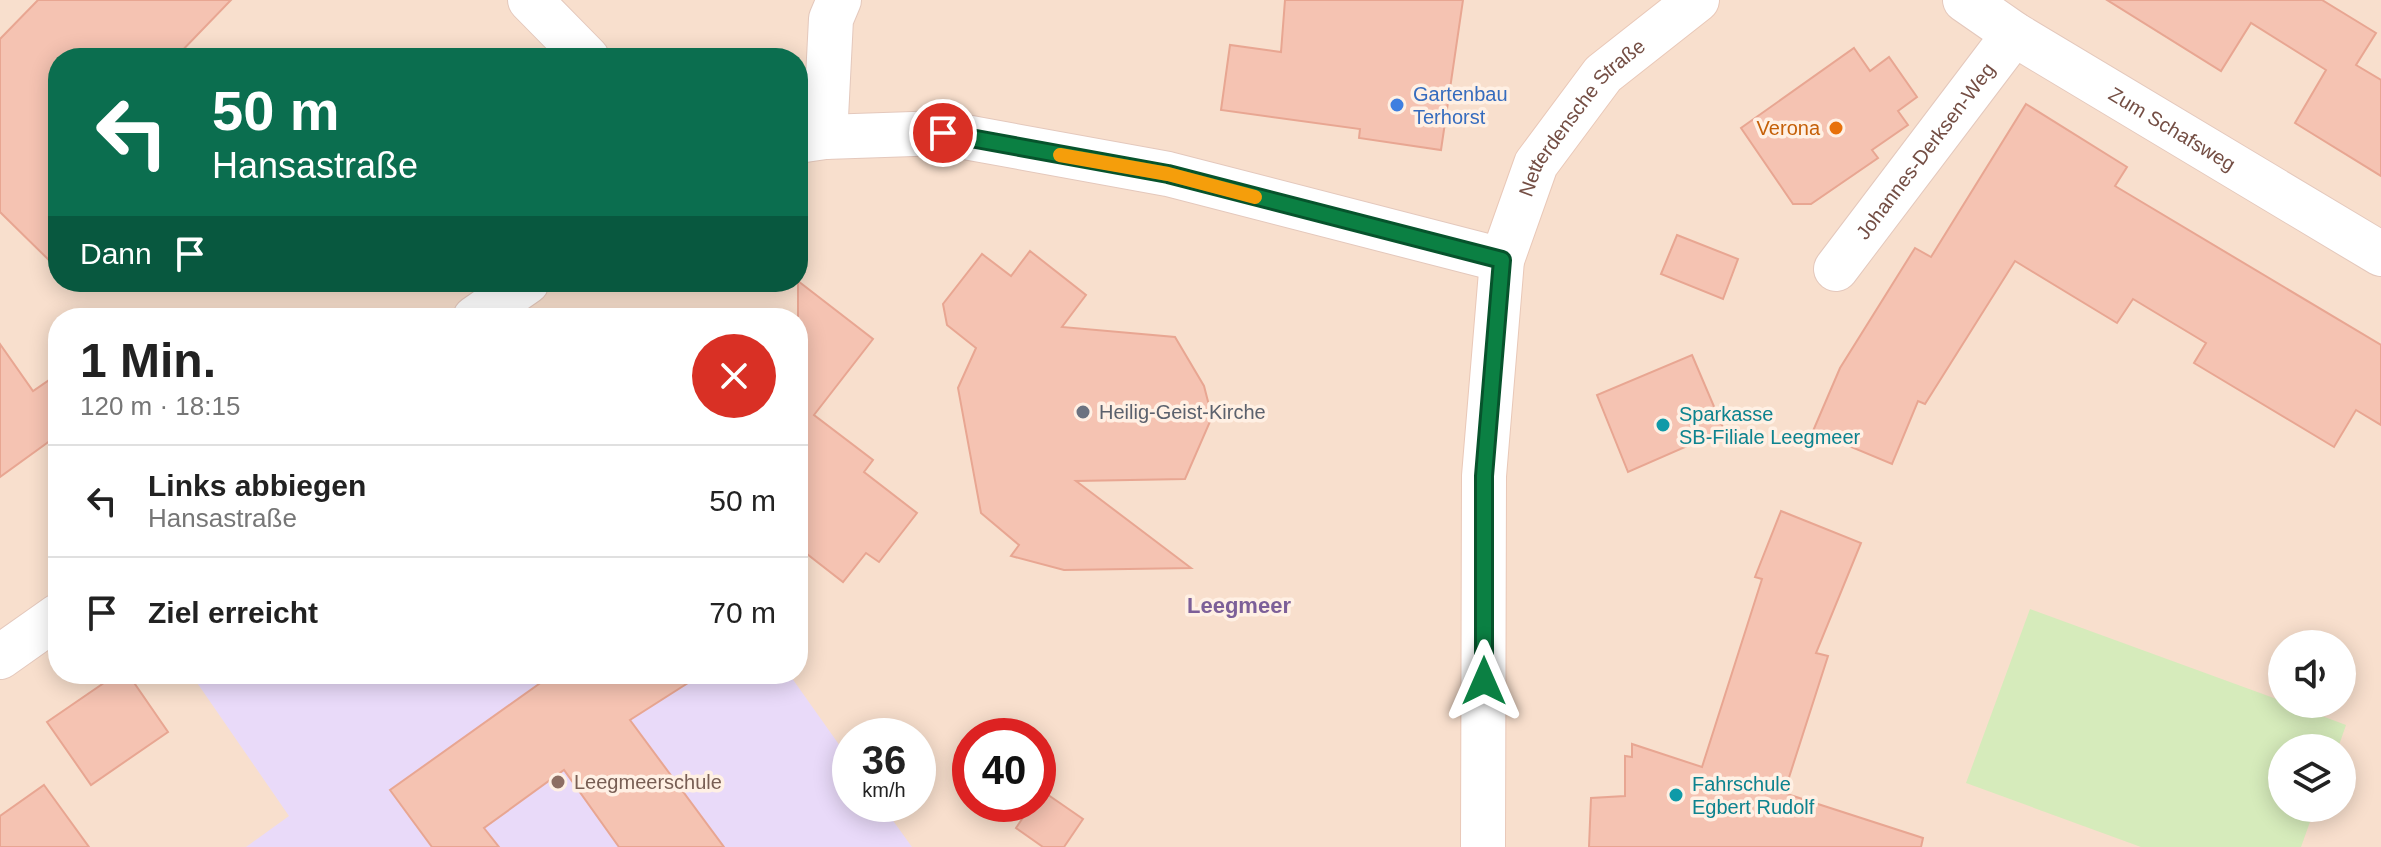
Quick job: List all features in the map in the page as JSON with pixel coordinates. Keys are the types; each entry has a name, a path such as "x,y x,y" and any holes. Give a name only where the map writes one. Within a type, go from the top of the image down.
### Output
{"street":[{"path":"530,0 577,48"},
{"path":"839,0 831,19 811,139 943,133 1168,174 1502,260"},
{"name":"Netterdensche Straße","path":"1483,847 1484,476 1502,260 1536,164 1603,74 1697,0"},
{"name":"Zum Schafsweg","path":"1965,0 2014,34 2381,254"},
{"name":"Johannes-Derksen-Weg","path":"1836,269 2014,34"},
{"path":"489,308 513,292"},
{"path":"0,657 48,623"}],"shaded area":[{"path":"0,0 2381,0 2381,847 0,847"},
{"name":"Leegmeerschule","path":"198,684 796,684 832,735 832,822 894,822 912,847 246,847 289,816"}],"green space":[{"path":"2030,609 2268,696 2268,718 2327,718 2346,725 2343,734 2268,734 2268,822 2310,822 2301,847 2141,847 1966,783"}],"building":[{"path":"38,0 231,0 185,48 48,48 48,259 0,212 0,39"},
{"path":"1285,0 1463,0 1441,150 1359,138 1360,129 1221,110 1230,45 1281,52"},
{"path":"2107,0 2322,0 2376,33 2356,65 2381,80 2381,176 2295,123 2326,70 2251,23 2221,71"},
{"path":"1854,48 1870,71 1889,57 1917,97 1898,111 1908,125 1872,150 1878,158 1811,204 1793,204 1741,128"},
{"path":"2026,104 2127,167 2115,186 2381,345 2381,425 2356,410 2334,447 2194,363 2206,343 2133,299 2117,323 2015,261 1925,404 1918,401 1892,464 1813,431 1840,368 1915,248 1931,257"},
{"path":"1677,235 1738,259 1723,299 1661,274"},
{"name":"Heilig-Geist-Kirche","path":"1030,251 1086,295 1062,327 1175,337 1204,386 1212,417 1185,479 1076,481 1191,568 1064,570 1011,556 1019,545 981,513 958,388 976,348 947,325 943,304 982,254 1011,276"},
{"path":"808,289 873,339 814,415 873,460 864,472 917,513 879,562 866,553 843,582 808,555 808,308 798,308 798,292 808,292"},
{"path":"0,344 33,391 48,381 48,442 0,477"},
{"name":"Sparkasse SB-Filiale Leegmeer","path":"1692,355 1724,430 1628,472 1597,395"},
{"path":"1781,511 1861,543 1816,653 1828,656 1784,793 1923,838 1921,847 1589,847 1591,798 1625,796 1625,756 1632,757 1632,744 1702,767 1762,579 1755,577"},
{"path":"102,684 135,684 168,732 91,785 47,722"},
{"path":"539,684 686,684 630,720 724,847 619,847 564,770 484,828 499,847 432,847 390,790"},
{"path":"44,785 89,847 0,847 0,816"},
{"path":"1056,800 1083,819 1064,847 1043,847 1016,828 1020,822 1056,822"}],"slow traffic":[{"path":"1060,155 1168,174 1255,197"}],"place":[{"name":"Gartenbau Terhorst","path":"1397,105"},
{"name":"Verona","path":"1836,128"},
{"name":"Heilig-Geist-Kirche","path":"1083,412"},
{"name":"Sparkasse SB-Filiale Leegmeer","path":"1663,425"},
{"name":"Leegmeerschule","path":"558,782"},
{"name":"Fahrschule Egbert Rudolf","path":"1676,795"}],"district":[{"name":"Leegmeer","path":"1239,605"}],"route":[{"path":"943,133 1168,174 1502,260 1484,476 1484,681"}]}
